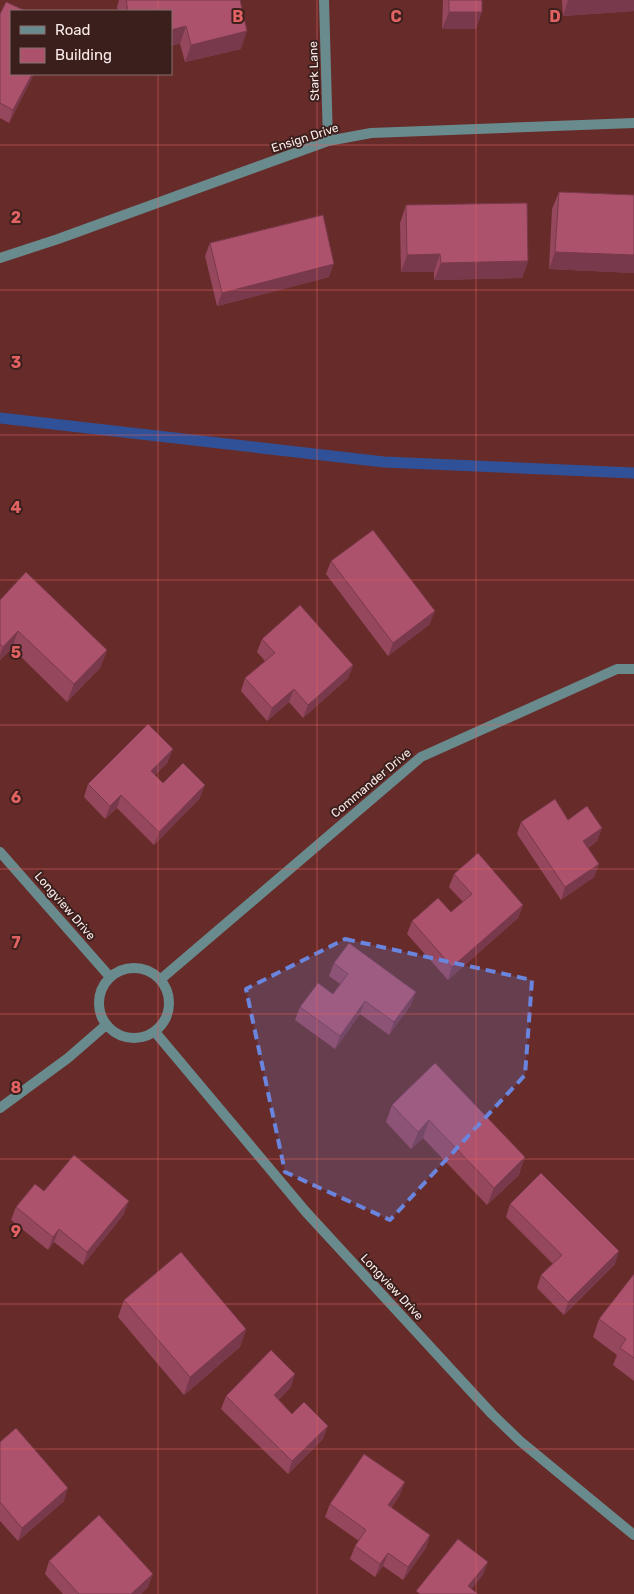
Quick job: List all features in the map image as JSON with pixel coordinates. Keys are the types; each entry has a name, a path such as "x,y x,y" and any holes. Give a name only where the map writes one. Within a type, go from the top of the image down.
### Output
{"street":[{"name":"Stark Lane","path":"324,0 328,141"},
{"name":"Ensign Drive","path":"0,258 58,239 328,141 371,133 634,123"},
{"name":"Commander Drive","path":"160,979 421,757 617,669 634,669"},
{"name":"Longview Drive","path":"0,852 110,977"},
{"path":"141,968 152,972 160,979 167,989 168,1012 164,1024 155,1032 146,1037 124,1038 114,1033 106,1025 98,1006 99,995 110,977 119,971 141,968"},
{"path":"0,1108 68,1058 106,1025"},
{"name":"Longview Drive","path":"155,1032 306,1212 492,1414 528,1448 634,1536"}],"highlighted area":[{"path":"345,939 532,980 525,1075 390,1220 285,1172 246,989"}],"building":[{"path":"126,0 240,0 247,31 191,45 186,26 172,30 172,10 128,10"},
{"path":"449,0 482,0 482,12 449,12"},
{"path":"6,2 24,10 10,10 10,75 31,75 13,110 0,103 0,14"},
{"path":"559,192 634,195 634,255 555,252"},
{"path":"527,203 528,261 441,263 440,254 407,255 406,205"},
{"path":"323,215 334,264 222,293 210,243"},
{"path":"373,530 435,611 393,643 331,561"},
{"path":"26,572 107,650 74,684 18,631 3,647 0,644 0,600"},
{"path":"300,605 353,665 308,705 294,689 272,708 245,678 275,653 262,639"},
{"path":"148,724 173,749 151,771 163,783 183,763 205,785 159,832 121,795 110,806 88,784"},
{"path":"555,799 568,820 587,806 602,828 583,841 599,864 565,887 521,822"},
{"path":"478,853 523,905 452,967 412,921 438,898 451,912 472,894 454,874"},
{"path":"349,943 416,992 394,1022 365,1001 340,1036 300,1007 318,983 333,994 348,974 334,963"},
{"path":"435,1063 525,1157 494,1188 429,1120 418,1132 392,1105"},
{"path":"74,1155 129,1201 87,1252 59,1229 53,1237 16,1207 35,1184 44,1191"},
{"path":"541,1173 619,1251 568,1302 541,1275 562,1255 510,1204"},
{"path":"181,1252 246,1329 190,1377 124,1300"},
{"path":"634,1274 634,1358 620,1348 626,1339 599,1319"},
{"path":"271,1350 295,1374 274,1395 292,1414 304,1402 328,1426 292,1461 226,1396"},
{"path":"16,1428 68,1488 22,1528 0,1502 0,1442"},
{"path":"364,1454 405,1482 388,1505 430,1535 408,1567 388,1553 380,1564 355,1546 366,1530 330,1504"},
{"path":"99,1515 153,1574 131,1594 79,1594 49,1561"},
{"path":"458,1539 488,1562 468,1586 478,1594 420,1594 416,1591"}],"waterway":[{"path":"0,418 384,462 634,473"}]}
